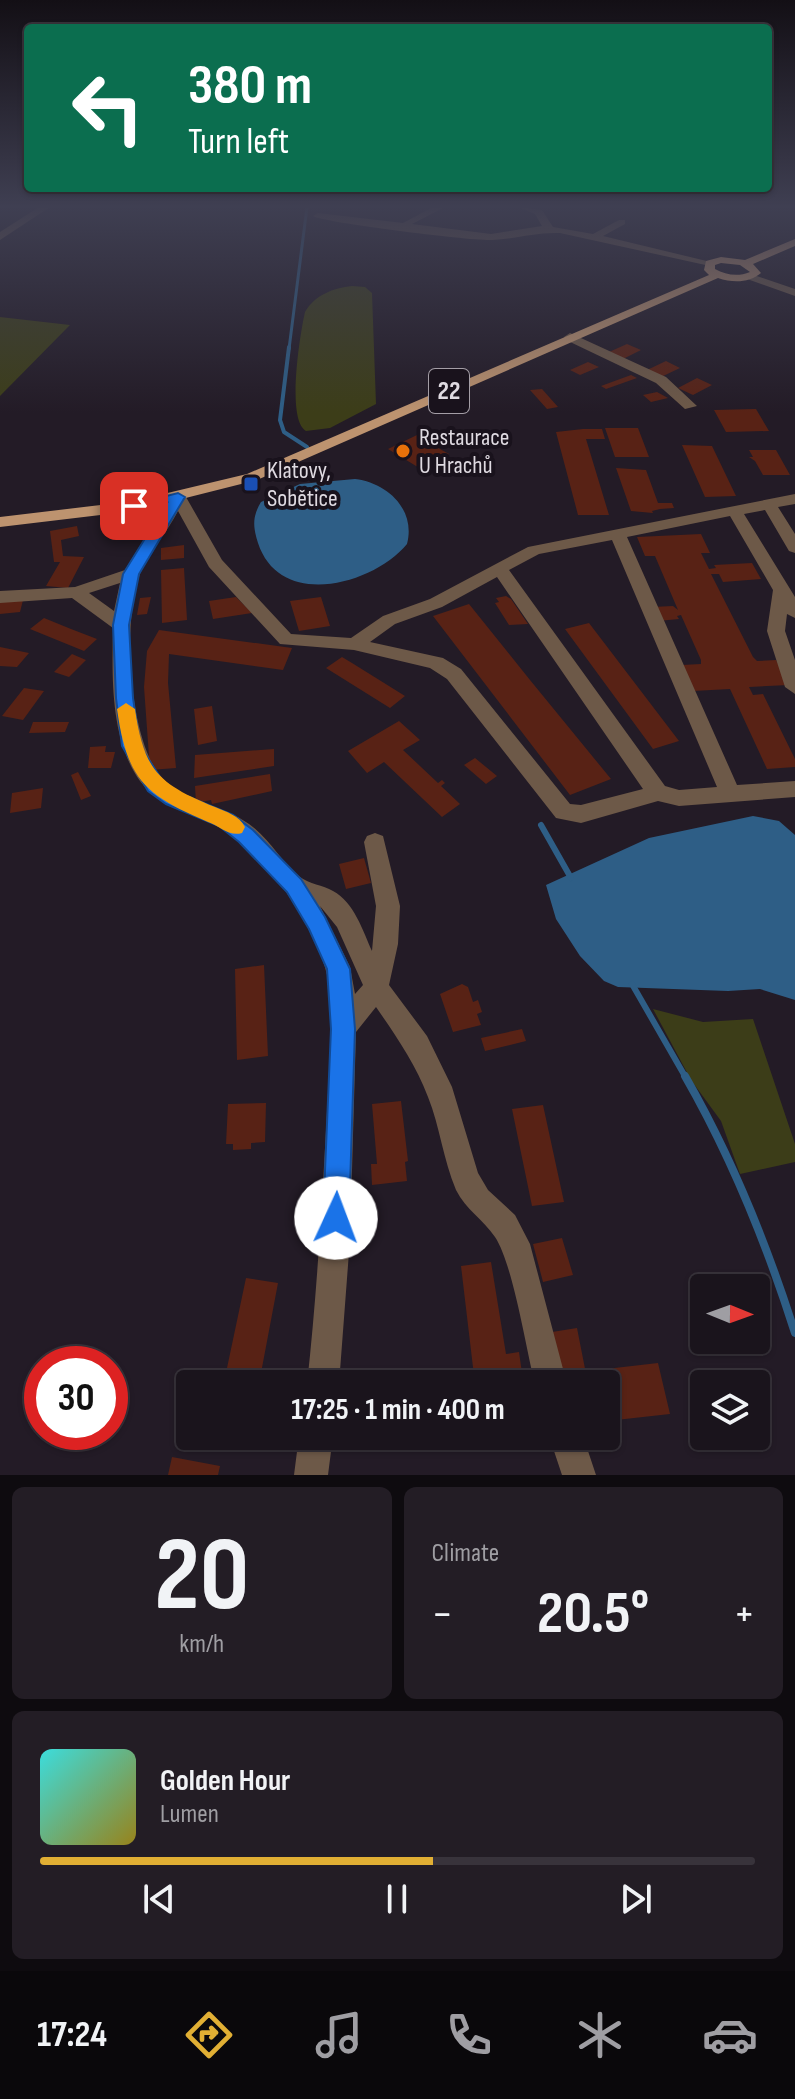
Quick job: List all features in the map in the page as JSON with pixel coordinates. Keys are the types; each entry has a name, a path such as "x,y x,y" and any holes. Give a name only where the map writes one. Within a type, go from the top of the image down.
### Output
{"main road":[{"name":"22","path":"0,522 91,512 178,497 239,481 293,461 700,276"},
{"name":"22","path":"730,276 738,279 751,277"}],"street":[{"path":"751,277 795,293"},
{"path":"570,337 661,380 690,406"},
{"path":"324,1370 335,1245 343,1029 339,969 318,923 294,885 226,820 172,798 155,785 131,746 121,625 131,574 178,497 215,563 286,640 354,644 436,663 454,674 564,812 581,814 658,793 679,798 795,789"},
{"path":"354,644 389,620 436,603 534,550 795,499"},
{"path":"769,504 795,548"},
{"path":"735,511 795,612"},
{"path":"617,532 731,795"},
{"path":"499,568 658,793"},
{"path":"0,597 76,592 131,574"},
{"path":"782,590 776,631 795,687"},
{"path":"76,592 121,625"},
{"path":"343,1029 376,987 386,944 388,906 375,842"},
{"path":"294,885 328,899 346,920 376,987 418,1045 442,1097 456,1154 468,1183 478,1200 505,1225 519,1255 548,1370"},
{"path":"311,1475 314,1450"},
{"path":"571,1450 579,1475"}],"shaded area":[{"path":"352,286 365,287 372,293 376,404 330,428 306,431 300,424 296,394 305,312 325,293"},
{"path":"0,317 70,325 0,396"},
{"path":"653,1009 703,1022 753,1019 795,1144 795,1162 740,1174 721,1121 691,1080"}],"water":[{"path":"355,479 378,486 397,500 407,520 407,544 372,571 328,584 306,584 286,577 269,564 254,527 261,502 300,484"},
{"path":"753,816 779,821 795,835 795,1000 760,989 728,991 618,987 604,981 580,956 556,919 546,885 649,838"}],"building":[{"path":"627,344 641,350 623,359 609,352"},
{"path":"666,361 680,368 661,377 647,370"},
{"path":"588,362 599,367 580,375 570,370"},
{"path":"631,375 637,378 606,389 601,386"},
{"path":"697,378 712,385 693,395 678,388"},
{"path":"542,389 558,407 547,409 530,390"},
{"path":"657,392 668,398 651,402 643,395"},
{"path":"756,409 769,431 726,432 714,410"},
{"path":"605,428 638,428 649,457 615,457"},
{"path":"602,429 605,439 586,439 609,515 578,515 556,432"},
{"path":"417,435 449,454 421,469 388,449"},
{"path":"682,445 712,446 736,496 705,497"},
{"path":"749,450 776,450 790,475 763,475 749,457 753,457"},
{"path":"616,468 646,470 658,503 672,503 674,508 653,513 631,511"},
{"path":"77,526 79,536 61,540 63,556 84,557 68,588 46,586 60,562 54,562 50,531"},
{"path":"701,534 710,553 701,553 709,569 716,568 714,565 752,563 761,579 723,582 719,574 711,574 753,657 757,661 776,660 789,685 749,687 753,695 763,694 795,759 795,767 767,769 730,689 693,691 682,665 701,664 701,660 681,615 677,616 679,619 658,621 652,607 673,606 678,610 655,556 645,556 637,537"},
{"path":"184,545 184,558 161,560 161,548"},
{"path":"184,568 187,620 162,623 161,570"},
{"path":"506,596 528,624 509,625 495,603 499,602 496,598"},
{"path":"151,597 147,614 137,615 140,598"},
{"path":"236,597 252,613 213,619 209,601"},
{"path":"321,597 330,626 299,631 290,601"},
{"path":"23,600 20,612 0,614 0,602"},
{"path":"469,604 611,779 570,795 433,616"},
{"path":"44,618 97,639 84,651 30,629"},
{"path":"589,623 679,741 653,749 565,629"},
{"path":"159,630 292,648 283,670 169,654 168,683 176,768 150,770 144,687 147,651"},
{"path":"0,647 29,653 17,667 0,666"},
{"path":"72,654 86,660 69,677 54,672"},
{"path":"342,657 405,696 390,708 326,668"},
{"path":"24,688 44,691 23,720 2,716"},
{"path":"212,706 217,741 198,745 194,709"},
{"path":"399,721 420,740 403,750 438,783 442,780 445,783 441,786 460,804 442,817 384,762 367,773 348,751"},
{"path":"33,722 69,722 65,732 29,733"},
{"path":"106,746 105,752 115,752 111,768 88,768 90,747"},
{"path":"274,749 274,766 194,778 195,755"},
{"path":"475,758 497,776 486,784 464,765"},
{"path":"78,772 91,796 81,800 71,775"},
{"path":"270,774 272,791 212,804 211,800 196,803 195,786"},
{"path":"43,788 41,808 10,813 12,793"},
{"path":"364,858 371,883 346,889 339,864"},
{"path":"264,965 268,1056 237,1060 235,969"},
{"path":"462,984 468,987 473,1002 478,1000 482,1012 477,1014 481,1025 453,1032 440,994"},
{"path":"522,1029 526,1041 485,1051 481,1038"},
{"path":"401,1101 408,1161 405,1162 407,1181 372,1185 371,1164 377,1164 372,1104"},
{"path":"266,1103 265,1142 251,1143 251,1149 233,1150 233,1144 226,1144 228,1104"},
{"path":"543,1105 564,1202 532,1206 512,1109"},
{"path":"562,1238 573,1275 543,1282 533,1244"},
{"path":"491,1262 506,1354 519,1352 522,1370 473,1370 461,1266"},
{"path":"246,1278 278,1283 262,1370 227,1368"},
{"path":"577,1328 585,1370 559,1370 552,1332"},
{"path":"658,1363 670,1414 620,1420 620,1370 606,1369"},
{"path":"172,1457 220,1466 218,1475 168,1475"}],"waterway":[{"path":"289,349 298,276"},
{"path":"289,347 280,420 284,432 307,447"},
{"path":"541,825 571,878"},
{"path":"632,984 686,1078"},
{"path":"685,1076 747,1202 795,1333"}],"slow traffic":[{"path":"126,709 131,746 155,785 172,798 226,820 235,827"}],"place":[{"name":"Restaurace U Hrachů","path":"403,451"},
{"name":"Klatovy, Sobětice","path":"251,484"}],"route":[{"path":"134,506 178,497 162,528 131,574 121,625 124,698 131,746 155,785 172,798 226,820 294,885 318,923 339,969 343,1029 336,1218"}]}
